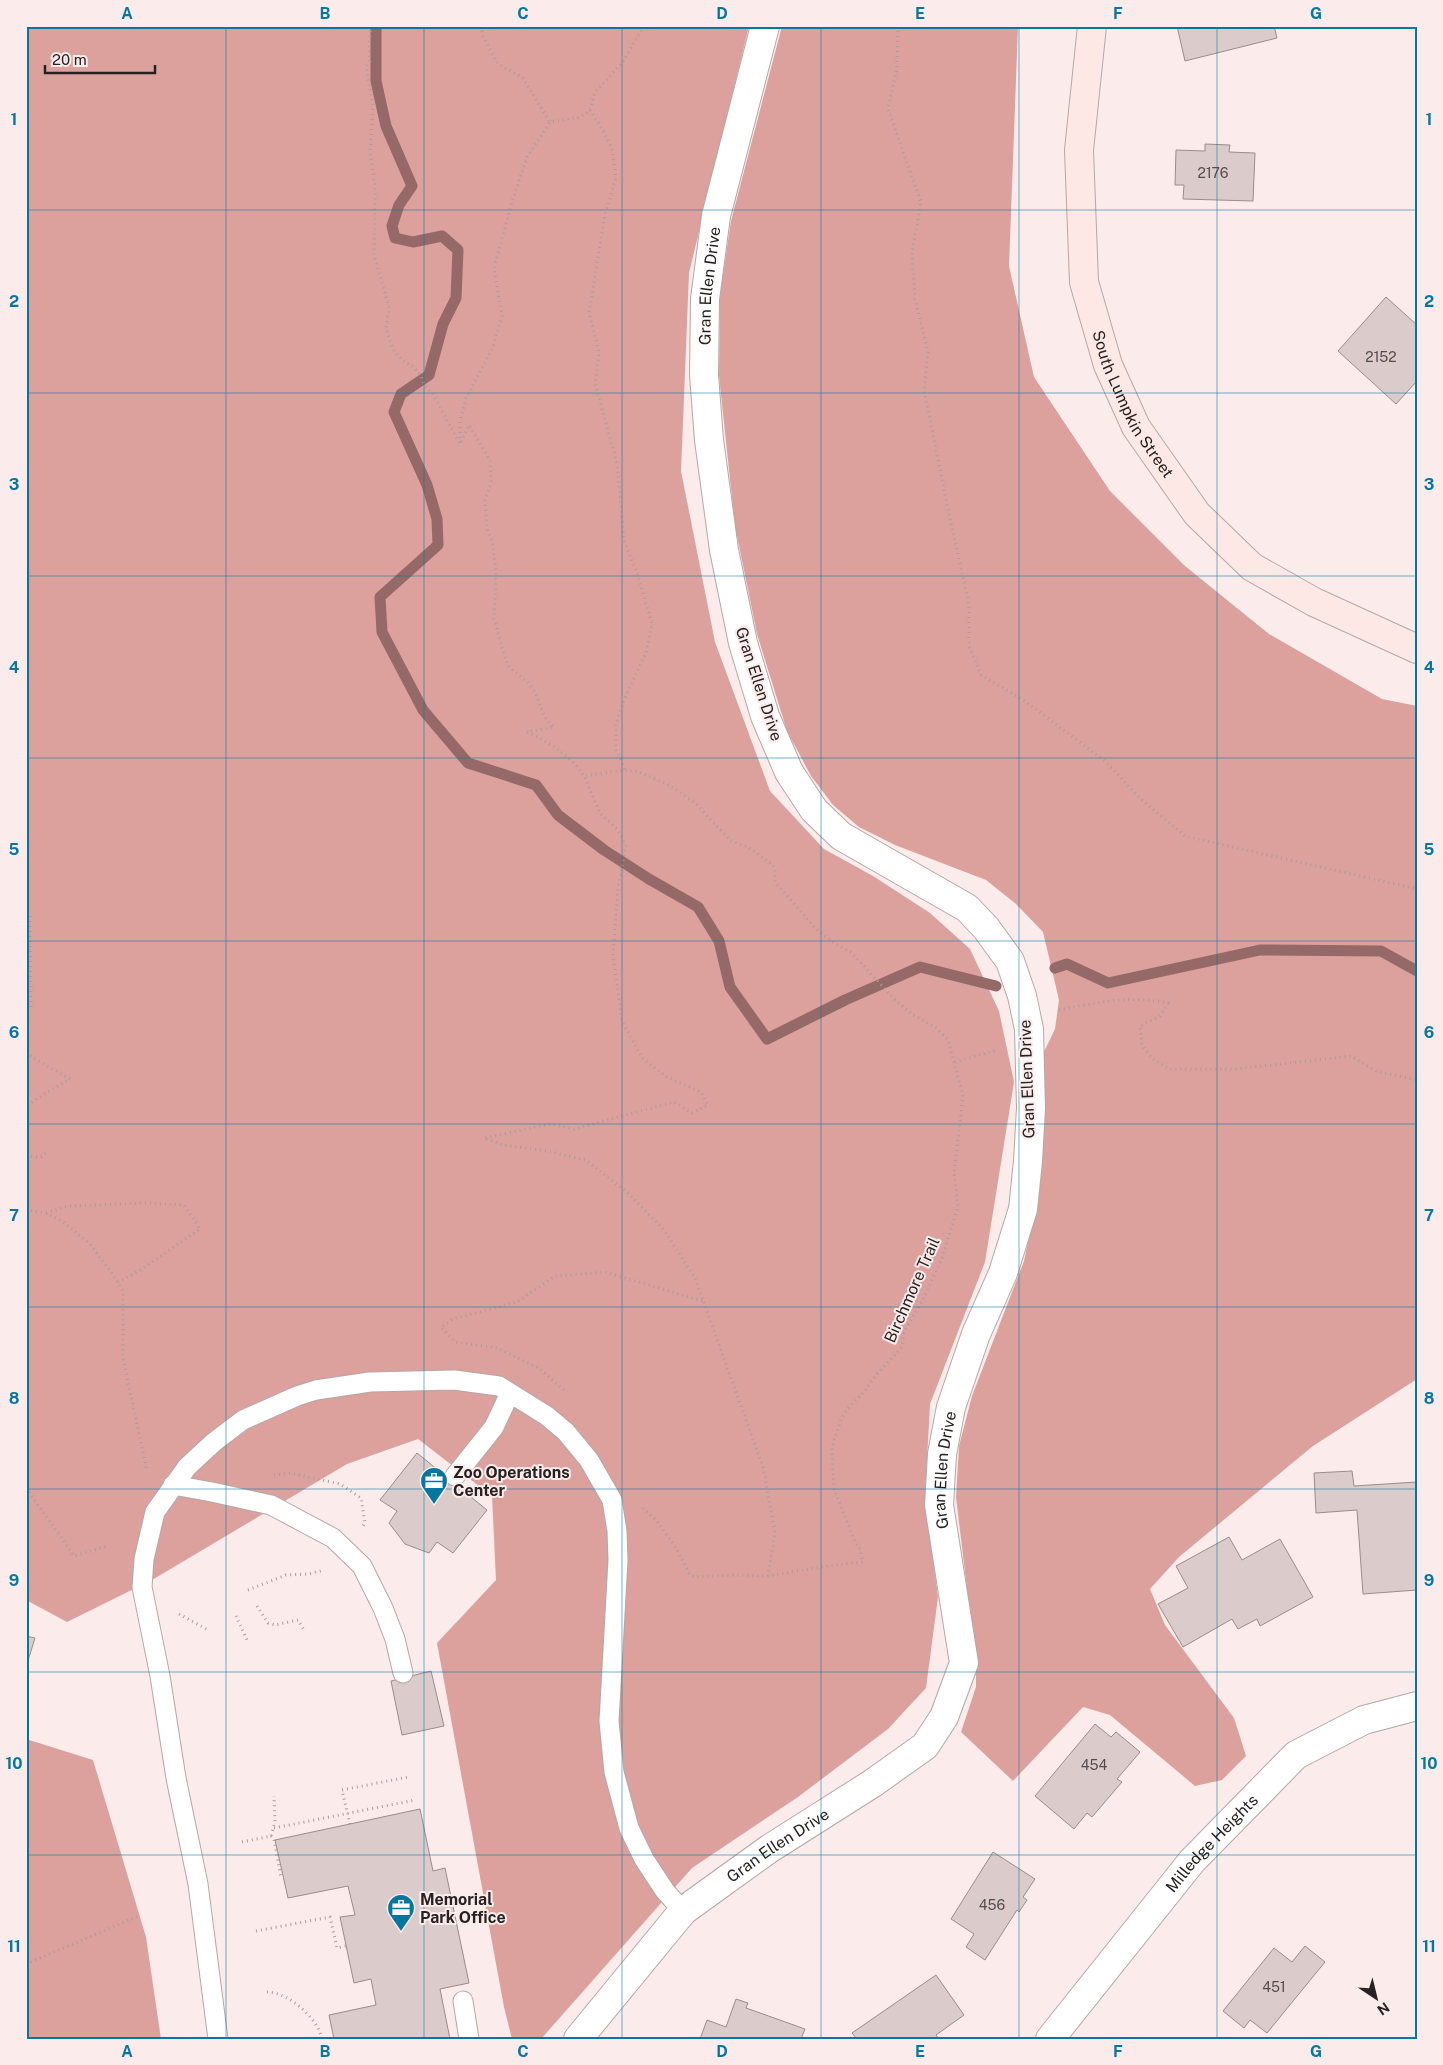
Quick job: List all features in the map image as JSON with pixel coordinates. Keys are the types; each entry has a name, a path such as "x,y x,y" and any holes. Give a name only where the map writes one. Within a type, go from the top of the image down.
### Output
{"main road":[{"name":"South Lumpkin Street","path":"1092,26 1079,150 1084,282 1108,364 1136,428 1197,514 1252,566 1314,602 1417,649"}],"street":[{"name":"Gran Ellen Drive","path":"578,2039 683,1911 769,1848 873,1783 925,1746 944,1717 964,1663 939,1505 942,1454 951,1407 976,1334 1003,1273 1023,1209 1031,1116 1029,1029 1022,996 1010,961 986,928 967,908 841,836 814,810 789,772 765,716 743,643 724,550 709,440 704,376 705,299 716,216 765,26"},
{"name":"Milledge Heights","path":"1050,2039 1192,1861 1296,1755 1364,1720 1417,1706"}],"lane":[{"path":"218,2039 198,1884 176,1778 160,1676 142,1587 144,1559 155,1512 187,1468 214,1442 244,1420 297,1396 316,1390 370,1382 454,1380 499,1386 525,1401 566,1432 589,1460 612,1500 617,1531 618,1560 609,1721 614,1772 628,1828 644,1859 665,1891 683,1911"},
{"path":"455,1476 494,1427 510,1393"},
{"path":"173,1486 212,1492 271,1505 333,1538 362,1566 384,1608 395,1639 403,1673"},
{"path":"463,2001 469,2039"}],"path":[{"path":"371,26 370,61 366,67 373,105 370,152 375,186 374,255 389,308 386,329 394,351 403,361 414,367 421,376 460,444"},
{"path":"481,26 483,36 496,61 504,68 522,77 550,122"},
{"path":"460,444 460,422 466,398 492,349 502,316 494,268 512,202 527,157 550,122 580,117 590,110 595,92 622,63 644,26"},
{"path":"898,26 897,69 888,110 921,202 912,253 916,299 928,352 924,390 969,604 969,646 981,675 1024,701 1105,761 1141,799 1185,836 1417,889"},
{"path":"584,776 625,770 616,750 616,724 627,693 646,653 652,624 638,576 624,540 617,463 595,384 599,352 589,313 605,215 616,177 612,150 604,132 590,110"},
{"path":"460,444 470,424 490,460 490,481 485,500 486,520 492,541 496,571 494,619 505,659 511,670 528,682 534,690 544,717 554,727 527,732 560,750 577,766 584,776 600,813 617,829 626,845 618,888 613,956 622,1021 642,1058 667,1077 701,1092 708,1105 692,1113 674,1102 574,1129 550,1124 484,1138 503,1145 546,1151 586,1160 628,1193 664,1230 695,1278 763,1466 775,1532 768,1576 696,1577 689,1573 676,1548 657,1521 636,1502"},
{"name":"Birchmore Trail","path":"625,770 650,776 668,784 694,802 731,841 748,847 772,864 775,870 775,882 816,929 834,943 852,953 895,1000 912,1014 943,1034 948,1040 963,1095 954,1172 958,1206 950,1238 923,1300 904,1332 902,1347 876,1375 865,1392 848,1408 841,1420 832,1447 834,1489 843,1514 849,1521 863,1562 768,1576"},
{"path":"26,914 30,916 31,1007 26,1013"},
{"path":"1053,1011 1091,1003 1152,999 1168,1003 1160,1016 1140,1026 1142,1046 1152,1058 1169,1069 1236,1069 1351,1056 1376,1071 1417,1080"},
{"path":"955,1062 1002,1048"},
{"path":"26,1052 70,1079 26,1107"},
{"path":"26,1156 41,1157 48,1151"},
{"path":"46,1213 68,1206 146,1203 184,1205 200,1229 139,1271 118,1282"},
{"path":"26,1210 46,1213 62,1221 90,1244 123,1291 123,1358 147,1472"},
{"path":"566,1432 568,1394 540,1369 498,1348 455,1342 441,1327 453,1319 516,1302 555,1276 605,1272 704,1301"},
{"path":"26,1488 74,1556 108,1546"},
{"path":"248,1590 286,1575 309,1574 326,1570 340,1558 344,1548"},
{"path":"257,1606 268,1623 275,1625 298,1620 304,1630"},
{"path":"179,1614 208,1630"},
{"path":"236,1616 248,1642"},
{"path":"350,1824 342,1790 408,1777"},
{"path":"271,1836 274,1828 274,1796"},
{"path":"274,1828 415,1800"},
{"path":"242,1842 271,1836"},
{"path":"271,1836 274,1839 281,1878"},
{"path":"26,1964 142,1915"},
{"path":"256,1931 330,1916 337,1948 346,1946"},
{"path":"267,1992 285,1995 302,2008 321,2034 322,2039"}],"shaded area":[{"path":"26,26 749,26 689,273 681,471 715,642 770,791 824,849 873,876 930,913 970,949 999,1011 1014,1082 985,1262 930,1404 925,1496 938,1597 926,1688 888,1729 798,1797 692,1868 541,2039 512,2039 504,2007 437,1643 496,1580 492,1496 418,1439 347,1464 152,1580 67,1622 26,1600"},
{"path":"782,26 1018,26 1009,266 1034,377 1110,491 1185,566 1269,634 1382,699 1417,706 1417,1379 1313,1446 1179,1557 1150,1589 1165,1625 1234,1718 1246,1756 1222,1780 1195,1786 1110,1715 1083,1707 1013,1781 961,1732 976,1687 976,1664 956,1497 959,1446 972,1396 1024,1261 1038,1194 1042,1056 1055,1029 1059,1000 1043,932 1016,904 986,880 895,845 859,827 833,805 811,776 787,731 757,634 735,526 719,376 720,295 731,221"},
{"path":"26,1739 93,1760 146,1937 161,2039 26,2039"}],"building":[{"path":"1177,26 1274,26 1277,38 1185,61"},
{"path":"1205,144 1230,145 1229,152 1255,153 1253,201 1183,199 1184,185 1175,185 1176,150 1205,151"},
{"path":"1386,297 1417,325 1417,381 1396,404 1338,351"},
{"name":"Zoo Operations Center","path":"417,1453 487,1510 453,1553 437,1542 429,1553 405,1544 389,1523 397,1511 380,1500"},
{"path":"1352,1471 1354,1486 1417,1482 1417,1590 1363,1594 1357,1510 1316,1513 1314,1473"},
{"path":"1229,1537 1242,1560 1280,1539 1313,1597 1260,1626 1257,1619 1238,1629 1232,1619 1183,1647 1158,1604 1188,1588 1176,1566"},
{"path":"26,1636 35,1638 26,1667"},
{"path":"431,1671 444,1726 402,1735 391,1681"},
{"path":"1095,1724 1111,1737 1116,1732 1140,1752 1117,1779 1122,1782 1092,1817 1087,1813 1074,1829 1035,1796"},
{"name":"Memorial Park Office","path":"420,1809 433,1871 445,1868 469,1983 440,1989 450,2039 334,2039 329,2015 376,2005 371,1979 354,1983 340,1917 355,1915 348,1886 288,1898 275,1840"},
{"path":"993,1852 1035,1879 1023,1897 1027,1900 1019,1912 1017,1910 985,1960 966,1947 974,1934 951,1919"},
{"path":"1305,1946 1325,1962 1267,2033 1250,2020 1244,2028 1223,2011 1274,1948 1292,1962"},
{"path":"936,1975 964,2015 936,2035 939,2039 857,2039 852,2033"},
{"path":"736,1999 748,2003 746,2008 805,2029 801,2039 700,2039 707,2020 726,2027"}],"waterway":[{"path":"376,26 376,81 386,126 412,186 399,205 392,226 395,238 413,242 442,236 458,250 456,298 443,324 429,375 401,394 394,412 427,485 437,519 438,545 380,597 382,632 423,710 468,763 536,785 558,815 604,850 698,907 719,941 730,987 767,1039 845,1000 920,967 996,986"},
{"path":"1055,968 1067,964 1108,983 1260,950 1381,951 1417,971"}],"place":[{"name":"Zoo Operations Center","path":"434,1505"},
{"name":"Memorial Park Office","path":"401,1932"}]}
